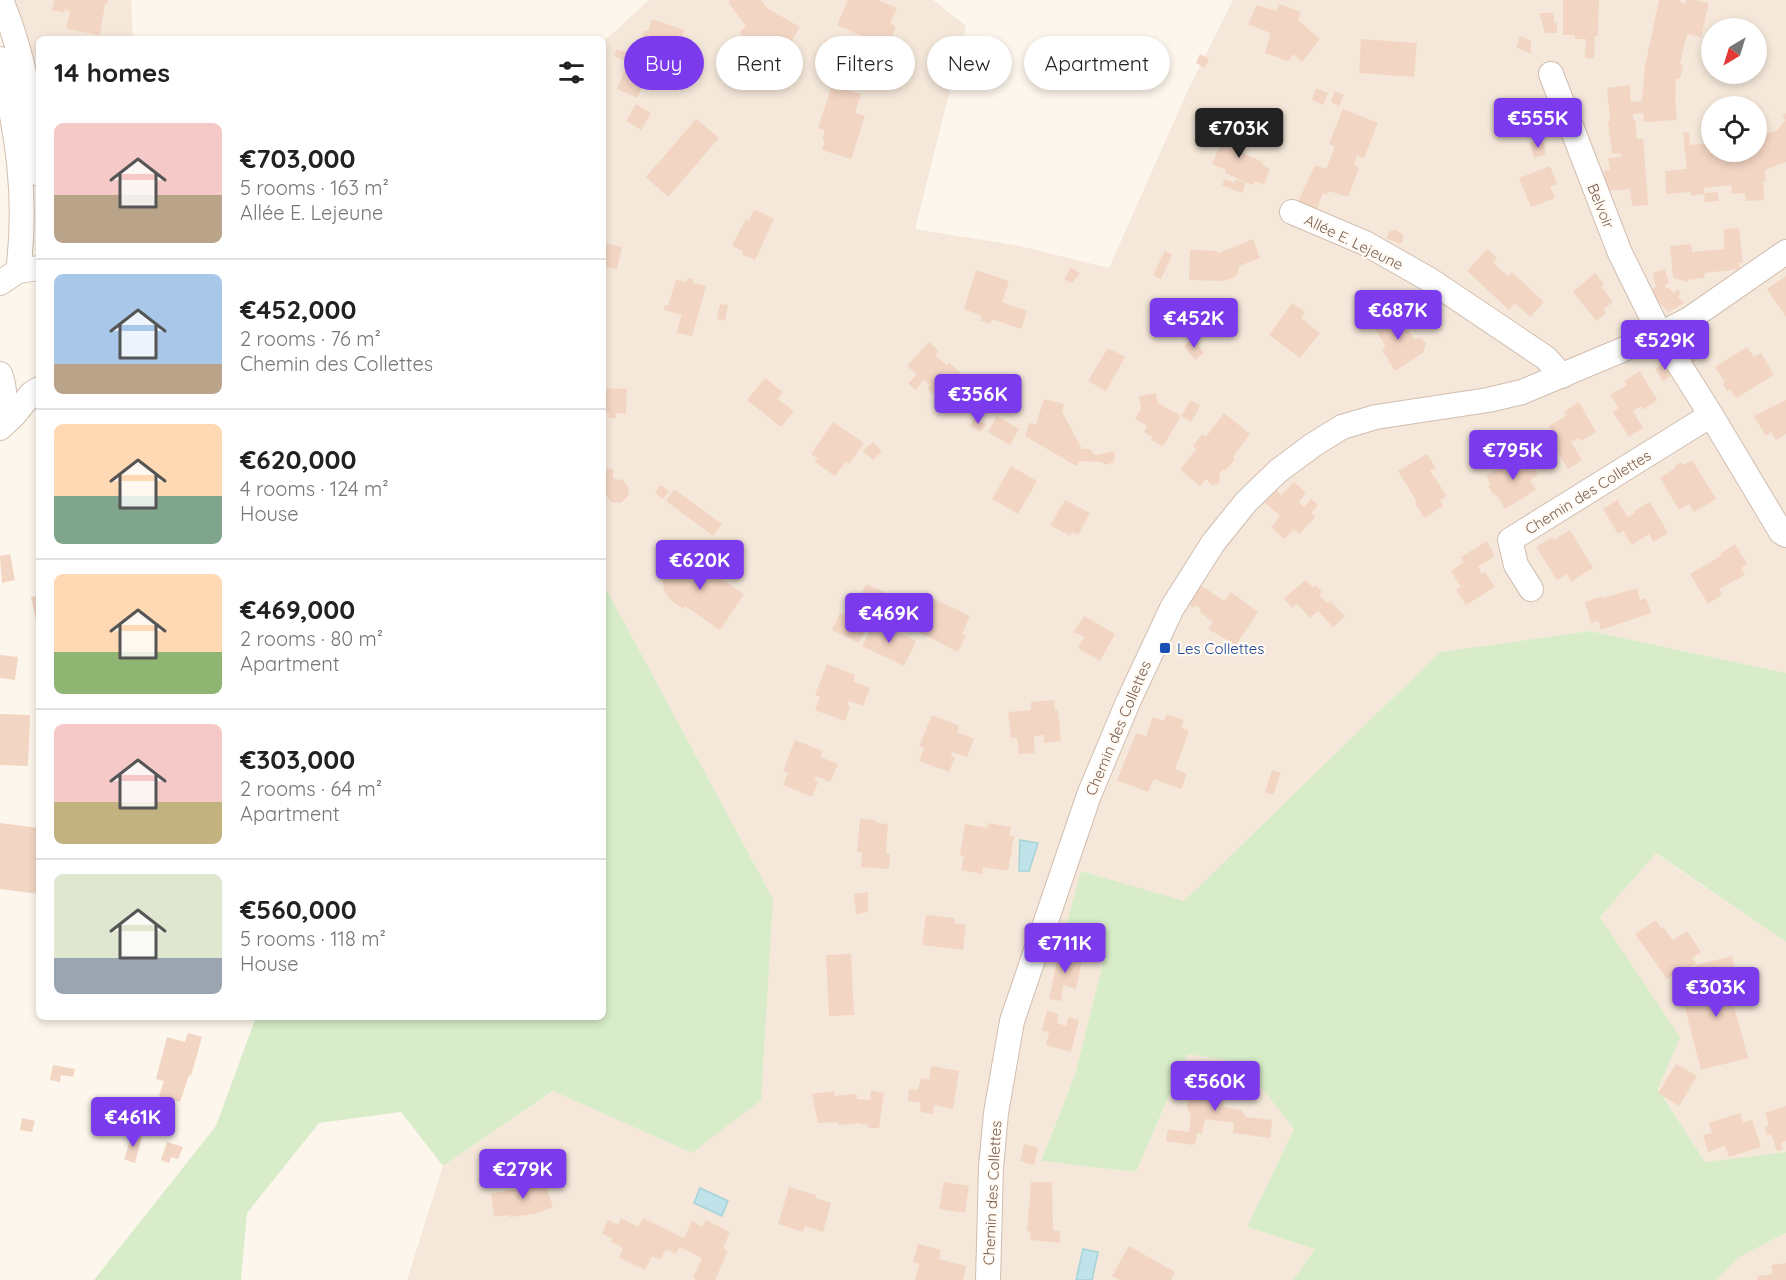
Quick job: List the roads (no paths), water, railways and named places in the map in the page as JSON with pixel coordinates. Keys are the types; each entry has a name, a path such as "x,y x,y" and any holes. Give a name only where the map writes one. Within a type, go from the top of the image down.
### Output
{"street":[{"path":"2,0 23,65 36,145"},
{"path":"0,59 14,121 21,177 22,222 19,274"},
{"name":"Belvoir","path":"1551,74 1620,252 1660,334"},
{"name":"Allée E. Lejeune","path":"1293,213 1365,243 1430,280 1546,358 1562,376"},
{"name":"Chemin des Collettes","path":"988,1280 991,1167 996,1113 1012,1021 1089,795 1128,702 1172,608 1213,543 1246,502 1278,471 1342,427 1376,417 1488,400 1522,392 1688,320 1786,252"},
{"path":"1660,334 1712,415 1781,532 1786,535"},
{"path":"0,367 8,374 23,381 36,382"},
{"path":"0,374 4,387 5,404 0,417"},
{"path":"0,428 36,391"},
{"name":"Chemin des Collettes","path":"1531,589 1516,565 1510,540 1712,415"}],"water":[{"path":"1020,840 1038,843 1029,871 1019,871"},
{"path":"700,1188 728,1201 722,1216 694,1203"},
{"path":"1083,1249 1098,1252 1092,1280 1076,1280"}],"place":[{"name":"Les Collettes","path":"1165,648"}]}
